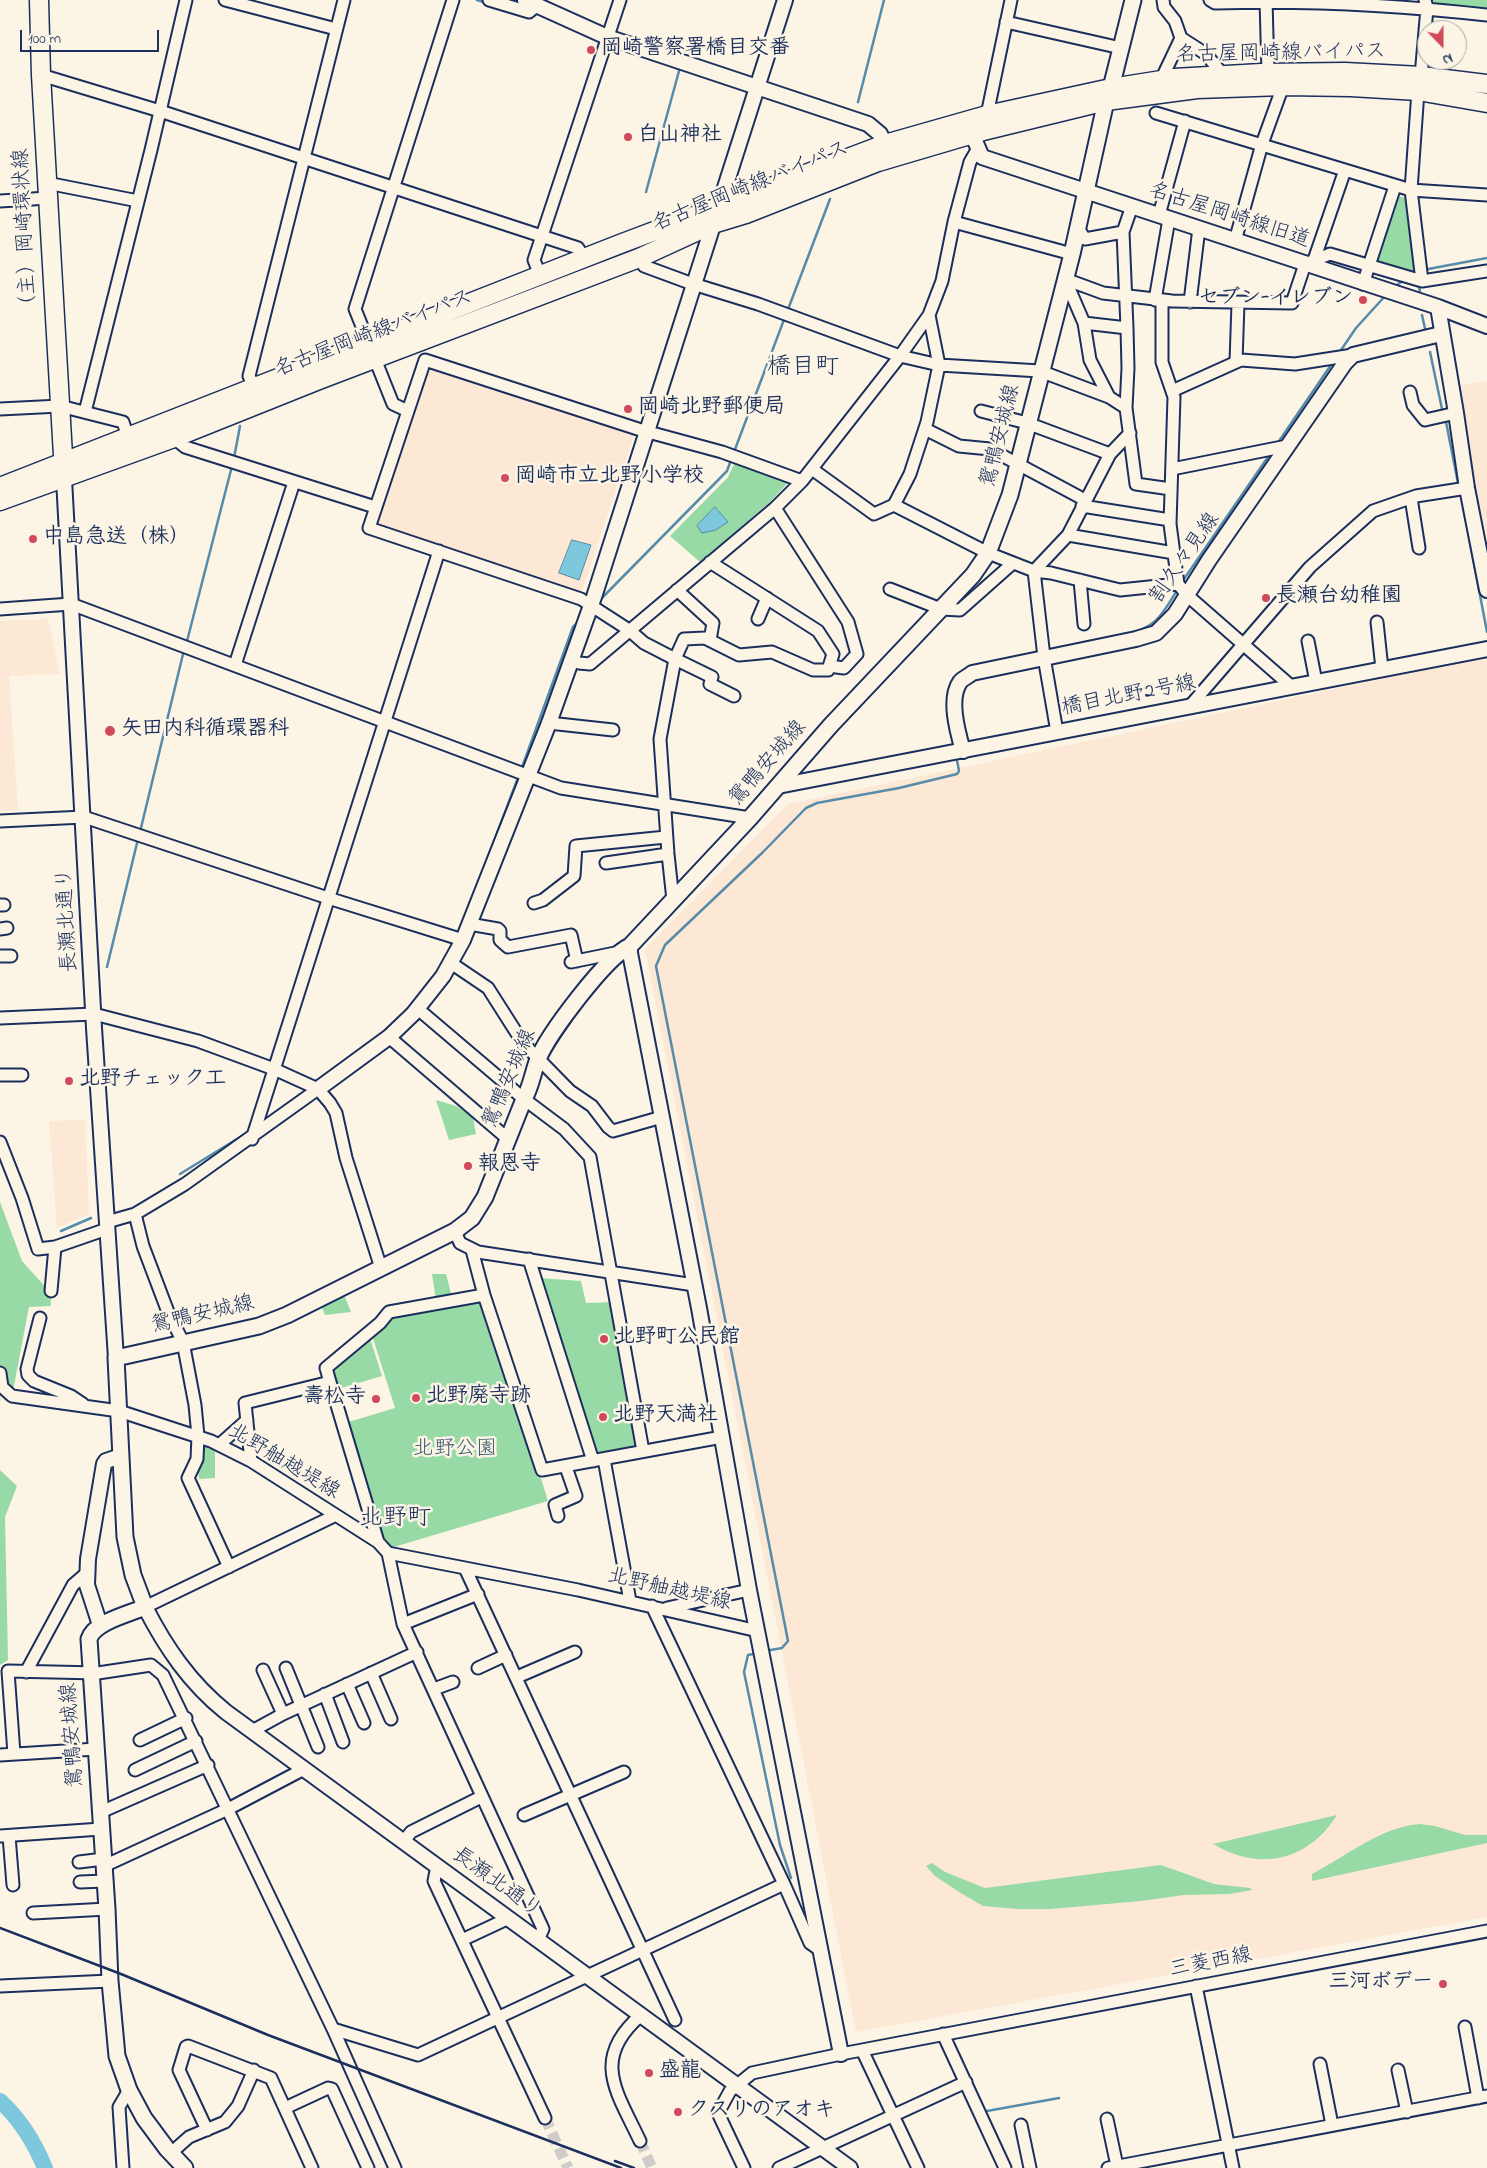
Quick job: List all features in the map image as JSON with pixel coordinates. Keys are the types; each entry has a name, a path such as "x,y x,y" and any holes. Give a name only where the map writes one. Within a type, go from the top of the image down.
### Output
{"main road":[{"name":"（主）岡崎環状線","path":"39,0 47,190 64,470"},
{"name":"鴛鴨安城線","path":"116,1358 259,1326 287,1315 455,1231 472,1218 485,1196 528,1092 538,1058 554,1031 599,974 673,900 750,818 831,725 973,575 988,554 1010,495 1040,371 1066,279 1133,0"},
{"name":"名古屋岡崎線バイパス","path":"64,470 128,437 254,387 371,351 639,258 712,224 746,214 878,162 975,142 1109,95 1161,80 1268,73 1346,72 1420,84 1487,102"},
{"name":"名古屋岡崎線バイパス","path":"64,470 174,438 540,274 885,144 987,115 1109,95 1197,89 1283,86 1351,87 1487,84"},
{"path":"1,498 64,470"},
{"path":"100,1625 145,1607 133,1575 125,1537 116,1358"},
{"name":"鴛鴨安城線","path":"100,1625 93,1630 89,1639 105,1869 110,1981 117,2056 129,2090 144,2118 170,2153 185,2168"}],"street":[{"path":"85,412 186,0"},
{"path":"224,0 336,29"},
{"path":"254,387 249,376 344,0"},
{"path":"408,411 393,404 355,309 392,187 453,0"},
{"path":"489,0 529,12 530,3 607,37 757,85 868,124 880,134 885,144"},
{"path":"540,274 534,260 620,0"},
{"path":"0,1142 22,1198 38,1249 55,1247 135,1214 185,1184 252,1139 389,1037 418,1009 450,964 469,924 549,723 572,659 647,431 712,224 724,194 785,0"},
{"path":"987,115 1010,0"},
{"path":"1163,0 1164,7 1175,21 1181,38 1206,54 1223,75"},
{"path":"1210,0 1215,3 1266,0 1426,4 1487,15"},
{"path":"1266,0 1268,73"},
{"path":"1422,281 1411,190 1426,4"},
{"path":"1006,22 1121,48"},
{"path":"1161,80 1181,38"},
{"path":"41,74 578,248 584,258"},
{"path":"1235,241 1262,144 1283,86"},
{"path":"1156,113 1411,190 1487,194"},
{"path":"1185,121 1164,217 1158,300 1162,362 1174,397 1170,520 1178,584 1188,596 1292,687"},
{"path":"572,659 579,663 590,664 775,508 812,469 930,315 942,281 954,222 975,142"},
{"name":"名古屋岡崎線旧道","path":"975,142 982,157 1235,241 1309,262 1364,284 1487,326"},
{"path":"1066,279 1103,292 1158,300 1292,303 1345,170"},
{"path":"1364,284 1395,186"},
{"path":"0,201 47,190 138,201"},
{"path":"1132,206 1123,232 1128,368 1126,408 1136,484 1171,490"},
{"path":"954,222 1072,254"},
{"path":"1078,228 1085,239 1123,232"},
{"path":"1190,302 1199,228"},
{"path":"1309,262 1330,254 1370,264 1422,281 1487,272"},
{"path":"639,258 644,266 758,304 900,356 938,365 1040,371 1110,397 1126,408"},
{"path":"1066,279 1084,323 1090,360 1110,397"},
{"path":"1236,362 1238,303"},
{"path":"1438,308 1467,488 1487,590"},
{"path":"812,469 874,514 894,505 910,474 925,429 938,365 930,315"},
{"path":"1084,323 1127,328"},
{"path":"1172,391 1241,360 1295,364 1353,355 1441,334"},
{"name":"割久々見線","path":"962,751 956,723 954,697 960,682 972,673 1136,639 1156,633 1175,614 1209,560 1287,446 1334,378 1353,355"},
{"path":"734,696 710,684 712,677 644,643 629,630 581,599 369,528 375,508 425,360 647,431 722,452 802,481"},
{"path":"1408,398 1425,420 1456,413"},
{"path":"0,409 60,406 122,422 128,437"},
{"path":"981,411 1027,423 1110,454"},
{"path":"925,429 959,446 990,449 1084,503 1170,520"},
{"path":"1057,732 1044,657 1034,571 1068,535 1110,454 1130,433"},
{"path":"174,438 185,447 375,508"},
{"path":"1172,469 1287,446"},
{"name":"長瀬北通り","path":"64,470 94,1014 116,1358"},
{"path":"235,665 294,482"},
{"path":"1190,706 1310,567 1373,511 1411,498 1467,488"},
{"path":"1411,498 1419,548"},
{"path":"894,505 988,554 1034,571 1120,590 1178,584"},
{"path":"775,508 848,622 857,654 844,668 829,666"},
{"path":"1068,535 1174,553"},
{"path":"252,1139 383,721 439,551"},
{"path":"673,900 666,837 660,740 675,658 684,639 705,638 739,655 772,652 813,670 828,670 833,654 818,631 710,562"},
{"path":"890,589 941,609 960,610 1013,563"},
{"path":"1080,580 1084,624"},
{"path":"677,590 713,623 710,640"},
{"path":"758,619 767,598"},
{"path":"0,609 71,604 561,788 750,818"},
{"path":"1377,622 1382,669"},
{"path":"1308,641 1316,682"},
{"name":"橋目北野2号線","path":"778,786 1487,649"},
{"path":"549,723 613,730"},
{"path":"0,821 84,817 328,898 462,940"},
{"path":"534,902 543,900 574,876 576,846 666,837"},
{"path":"606,863 668,854"},
{"path":"469,924 498,928 500,940 508,947 571,935 574,962 625,949 630,953 694,1285 749,1590 841,2054 752,2073 736,2084 718,2113 744,2168"},
{"path":"450,964 488,988 524,1044 570,1091 592,1106 613,1131 662,1117"},
{"path":"418,1009 524,1099 564,1129 590,1157 644,1451"},
{"path":"0,1018 94,1014 198,1041 274,1069 318,1090 336,1113 346,1158 380,1268"},
{"path":"389,1037 508,1139"},
{"path":"0,1075 22,1074"},
{"path":"135,1214 143,1246 168,1312 183,1342 195,1405 198,1436 197,1459 188,1478 229,1567"},
{"path":"455,1231 460,1243 472,1250 694,1285"},
{"path":"51,1291 55,1247"},
{"path":"472,1250 484,1294 542,1470 722,1437"},
{"path":"529,1258 598,1460 630,1601"},
{"path":"378,1542 326,1368 380,1323 389,1312 484,1294"},
{"path":"40,1318 27,1369 28,1375 34,1382 71,1396 87,1407"},
{"name":"北野舳越堤線","path":"0,1373 2,1387 12,1396 119,1411 198,1436 219,1445 251,1461 334,1516 378,1542 388,1553 630,1601 758,1631"},
{"path":"251,1461 245,1403 330,1382"},
{"path":"219,1445 247,1420"},
{"path":"100,1625 87,1586 88,1572 104,1464 106,1461 121,1456"},
{"path":"558,1516 555,1505 576,1496 566,1467"},
{"path":"145,1607 334,1516"},
{"path":"388,1553 403,1624 543,1929 538,1940"},
{"path":"466,1568 675,2020"},
{"path":"26,1672 73,1585 88,1572"},
{"path":"665,1609 749,1590"},
{"path":"403,1624 478,1594"},
{"path":"652,1606 784,1884 810,1943 820,1950"},
{"name":"長瀬北通り","path":"145,1607 168,1648 204,1694 850,2168"},
{"path":"252,1731 283,1714 417,1652"},
{"path":"517,1677 575,1652"},
{"path":"478,1668 506,1655"},
{"path":"14,1754 8,1671 98,1673 151,1665 164,1675 334,2029 395,2168"},
{"path":"286,1668 318,1747"},
{"path":"263,1670 283,1714"},
{"path":"371,1673 391,1718"},
{"path":"434,1689 453,1682"},
{"path":"347,1684 364,1723"},
{"path":"325,1694 343,1742"},
{"path":"140,1740 186,1718"},
{"path":"135,1770 196,1741"},
{"path":"0,1755 96,1749"},
{"path":"100,1812 208,1765"},
{"path":"80,1882 304,1769"},
{"path":"524,1815 624,1772"},
{"path":"404,1841 411,1832 482,1797"},
{"path":"13,1885 5,1836 102,1829"},
{"path":"80,1862 105,1869"},
{"path":"437,1866 434,1881 545,2118"},
{"path":"334,2029 418,2055 784,1884"},
{"path":"33,1913 107,1909"},
{"path":"462,1940 509,1918"},
{"name":"三菱西線","path":"841,2054 1487,1931"},
{"path":"0,1986 110,1981"},
{"path":"1196,1986 1232,2168"},
{"path":"640,2141 615,2086 611,2064 614,2048 627,2029 641,2015"},
{"path":"1107,2120 1113,2167 1482,2097 1465,2027"},
{"path":"943,2034 1005,2168"},
{"path":"207,2130 178,2070 186,2047 192,2047 271,2078 312,2168"},
{"path":"862,2050 918,2168"},
{"path":"1320,2064 1332,2125"},
{"path":"170,2153 189,2138 225,2122 238,2106 254,2070"},
{"path":"1398,2070 1407,2112"},
{"path":"779,2168 966,2082"},
{"path":"285,2108 328,2088 332,2089 368,2168"},
{"path":"123,2168 119,2107 129,2090"},
{"path":"1022,2126 1030,2168"}],"shaded area":[{"name":"岡崎市立北野小学校","path":"429,365 635,432 582,592 373,524"},
{"path":"1487,381 1487,539 1454,386"},
{"path":"48,619 60,674 9,676 18,810 0,811 0,621"},
{"path":"1487,657 1487,1917 856,2032 645,949 788,804"},
{"path":"85,1120 89,1214 57,1228 49,1121"}],"green space":[{"path":"1429,0 1487,0 1487,11 1430,4"},
{"path":"1398,196 1405,198 1417,276 1375,262"},
{"path":"736,460 793,477 771,501 700,562 670,536 728,477"},
{"path":"436,1100 456,1106 473,1116 476,1134 449,1140"},
{"path":"0,1202 22,1261 50,1292 51,1306 29,1307 12,1396 1,1380 0,1404"},
{"path":"432,1274 446,1274 452,1297 436,1300"},
{"path":"540,1278 581,1281 586,1303 613,1302 640,1449 596,1459"},
{"path":"343,1292 351,1312 325,1315 320,1303"},
{"name":"北野公園","path":"485,1298 548,1501 394,1547 386,1547 380,1539 345,1423 395,1408 372,1335 391,1316"},
{"path":"369,1335 382,1376 335,1390 329,1369"},
{"path":"195,1439 215,1447 215,1478 199,1479"},
{"path":"0,1470 17,1486 5,1517 8,1660 0,1665"},
{"path":"1337,1815 1325,1831 1312,1843 1297,1852 1282,1857 1248,1858 1231,1853 1213,1844"},
{"path":"1420,1824 1435,1826 1465,1835 1487,1835 1487,1843 1312,1881 1312,1874 1377,1836 1405,1826"},
{"path":"932,1863 945,1872 985,1888 1161,1865 1214,1884 1250,1888 1252,1890 1229,1894 1184,1895 1051,1909 1018,1909 983,1906 935,1876 926,1866"}],"water":[{"path":"715,507 728,522 716,530 702,533 697,526"},
{"path":"572,540 591,545 579,580 559,573"}],"waterway":[{"path":"477,0 487,3"},
{"path":"858,102 884,0"},
{"path":"646,192 679,71"},
{"path":"787,312 830,199"},
{"path":"1423,270 1487,258"},
{"path":"1393,288 1405,279"},
{"path":"1419,286 1420,293"},
{"path":"1339,353 1356,328 1386,295"},
{"path":"1422,315 1426,333"},
{"path":"734,452 785,317"},
{"path":"1430,352 1442,409"},
{"path":"1277,444 1333,362"},
{"path":"1446,422 1458,483"},
{"path":"234,458 240,426"},
{"path":"1182,582 1270,454"},
{"path":"598,602 727,471 731,460"},
{"path":"186,645 232,466"},
{"path":"1461,495 1487,632"},
{"path":"1127,634 1146,628 1153,623 1163,612 1178,589"},
{"path":"521,770 573,627 580,620"},
{"path":"140,832 184,650"},
{"path":"765,1651 782,1648 788,1641 656,966 665,945 762,853 806,808 817,803 899,788 957,774 959,771 956,755"},
{"path":"476,889 519,775"},
{"path":"107,967 138,839"},
{"path":"180,1174 245,1134"},
{"path":"61,1231 91,1218"},
{"path":"758,1653 748,1655 744,1672 780,1845 791,1878"},
{"path":"987,2111 1059,2098"},
{"path":"0,2101 26,2132 45,2168"}],"tunnel":[{"path":"545,2118 568,2168"},
{"path":"640,2141 652,2168"}],"railway":[{"path":"0,1928 121,1974 268,2035 621,2168"},
{"path":"615,2161 634,2168"}],"place":[{"name":"岡崎警察署橋目交番","path":"591,50"},
{"name":"白山神社","path":"628,137"},
{"name":"セブン-イレブン","path":"1363,300"},
{"name":"岡崎北野郵便局","path":"628,409"},
{"name":"岡崎市立北野小学校","path":"505,478"},
{"name":"中島急送（株）","path":"33,539"},
{"name":"長瀬台幼稚園","path":"1266,598"},
{"name":"矢田内科循環器科","path":"110,731"},
{"name":"北野チェック工","path":"69,1081"},
{"name":"報恩寺","path":"468,1166"},
{"name":"北野町公民館","path":"604,1339"},
{"name":"北野廃寺跡","path":"416,1398"},
{"name":"壽松寺","path":"376,1399"},
{"name":"北野天満社","path":"603,1417"},
{"name":"三河ボデー","path":"1443,1984"},
{"name":"盛龍","path":"649,2073"},
{"name":"クスリのアオキ","path":"678,2112"}],"district":[{"name":"橋目町","path":"803,369"},
{"name":"北野町","path":"395,1520"}]}
